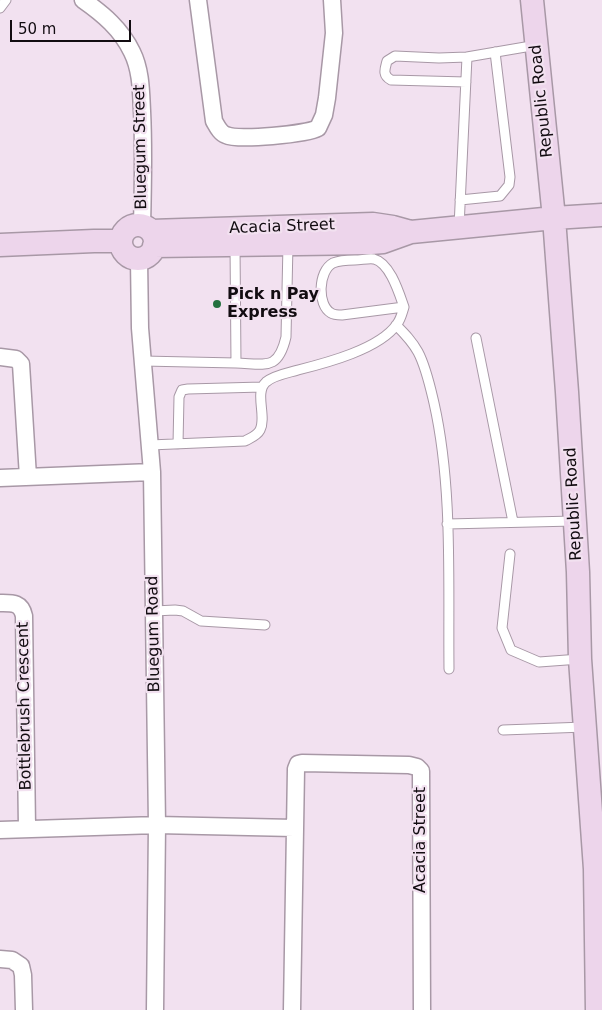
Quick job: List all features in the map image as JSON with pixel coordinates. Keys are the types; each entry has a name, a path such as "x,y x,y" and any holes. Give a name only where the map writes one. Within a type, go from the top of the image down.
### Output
{"street":[{"name":"Bluegum Street","path":"83,0 114,25 131,50 136,62 142,96 146,240"},
{"path":"198,0 214,120 223,134 236,138 302,133 318,128 323,120 326,108 334,33 332,0"},
{"name":"Republic Road","path":"532,0 554,218 575,521 580,659 595,869 598,1010"},
{"name":"Acacia Street","path":"146,240 235,245 371,243 383,242 411,232 602,215"},
{"name":"Acacia Street","path":"146,240 373,224 411,232"},
{"path":"0,245 94,240 120,241 124,253 128,256 146,240"},
{"name":"Bluegum Road","path":"146,240 140,328 152,472 157,825 155,1010"},
{"path":"0,357 16,359 21,364 28,477"},
{"path":"0,478 152,472"},
{"name":"Bottlebrush Crescent","path":"0,603 11,603 20,606 24,616 27,828"},
{"name":"Acacia Street","path":"292,1010 294,828 296,769 299,763 409,764 419,768 421,775 422,1010"},
{"path":"0,830 157,825 294,828"},
{"path":"0,959 12,960 21,966 24,1010"}],"lane":[{"path":"0,8 6,0"},
{"path":"466,82 390,80 384,74 387,61 395,56 439,58 467,56 537,45"},
{"path":"460,200 500,196 509,185 510,178 494,52"},
{"path":"459,227 467,56"},
{"path":"143,361 270,364 277,360 282,352 286,327 288,244"},
{"path":"235,245 236,363"},
{"path":"150,445 245,441 261,429 262,387 267,381 278,376 330,362 357,351 380,339 396,325 404,307 397,287 382,264 375,259 340,261 331,264 324,272 321,280 322,299 327,310 333,314 342,315 404,307"},
{"path":"396,325 410,339 419,353 429,384 442,449 447,524 449,669"},
{"path":"476,338 513,522"},
{"path":"178,444 179,397 182,390 188,388 262,387"},
{"path":"447,524 575,521"},
{"path":"510,554 502,628 511,650 539,662 580,659"},
{"path":"154,611 183,611 201,621 265,625"},
{"path":"503,730 585,727"}],"place":[{"name":"Pick n Pay Express","path":"217,304"}]}
